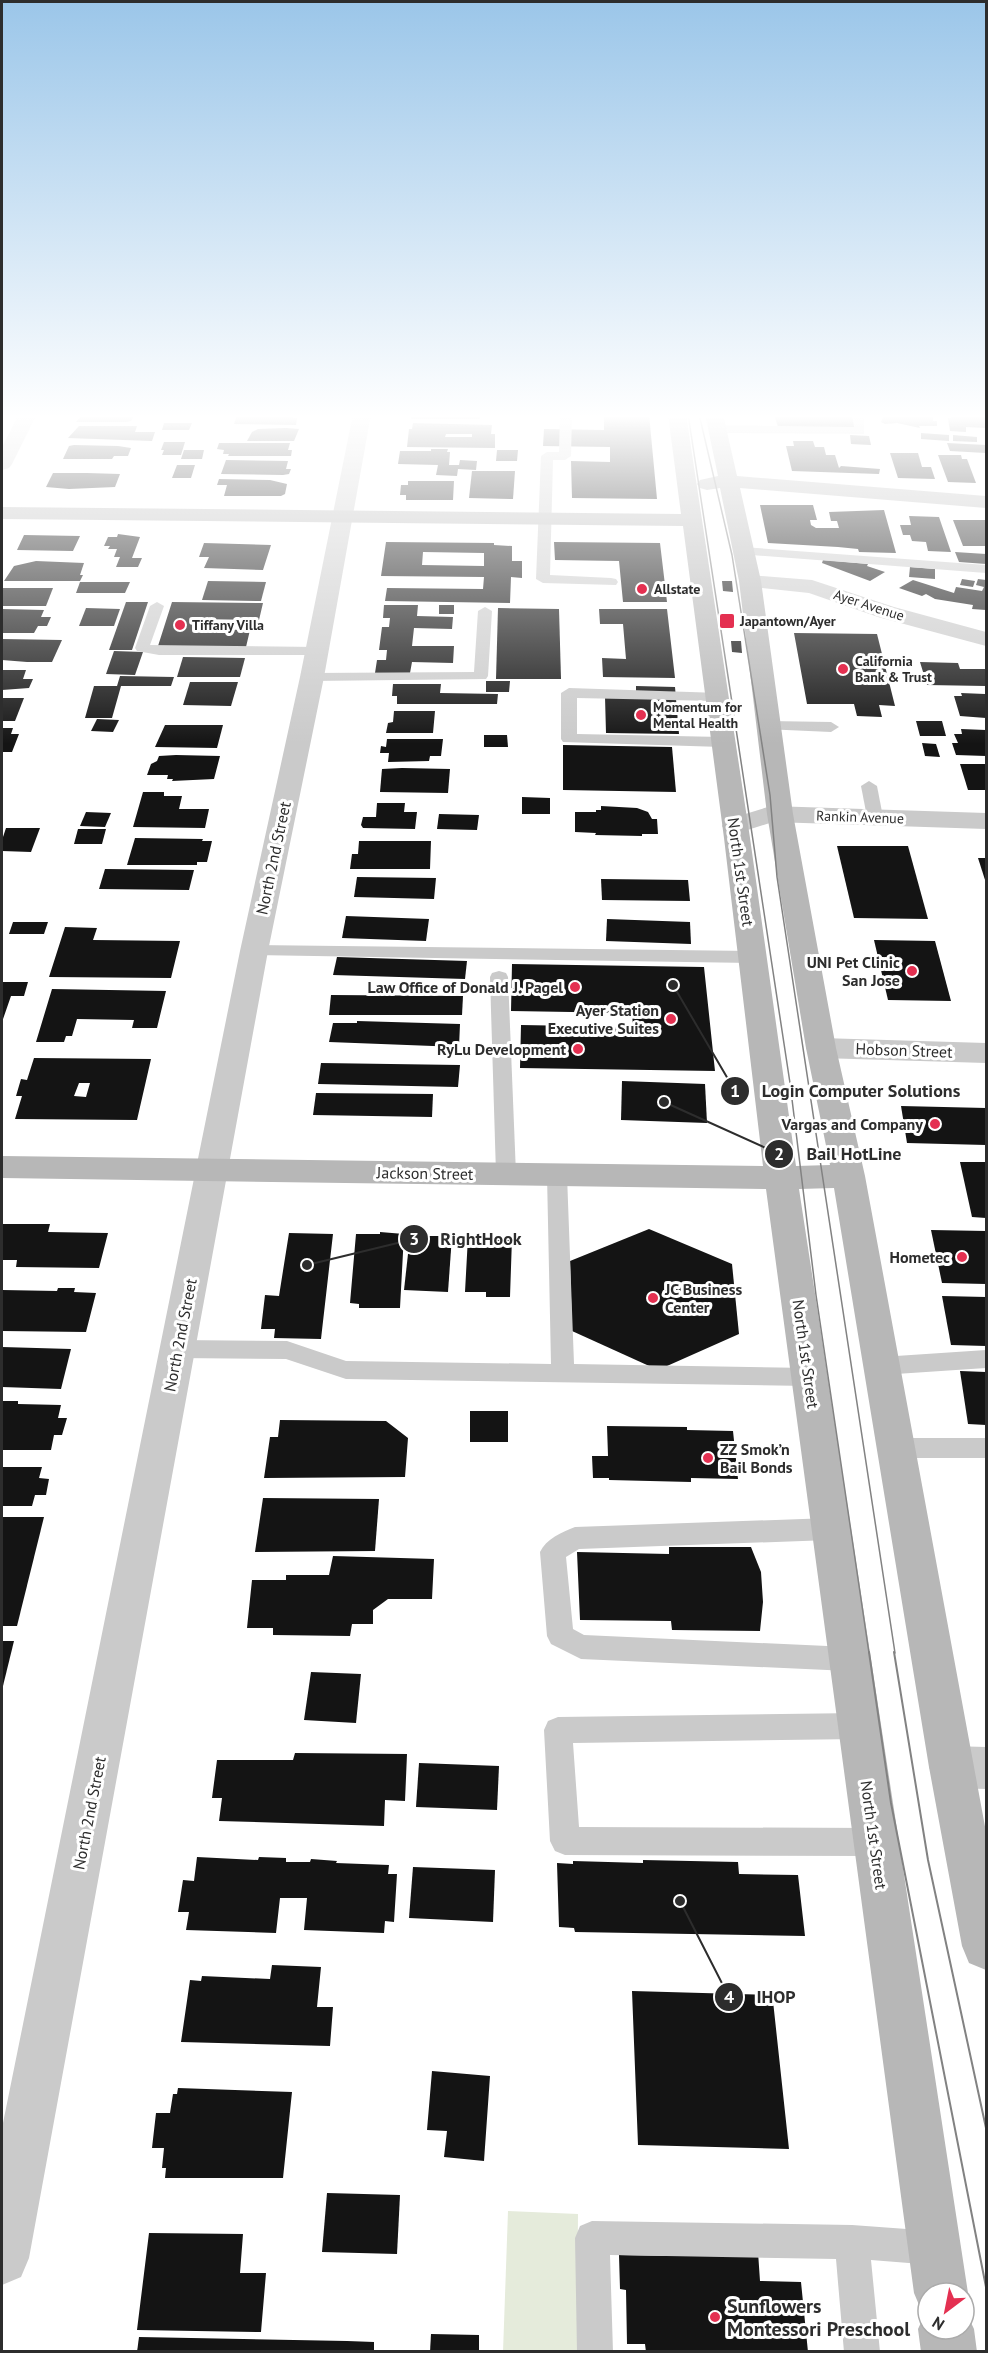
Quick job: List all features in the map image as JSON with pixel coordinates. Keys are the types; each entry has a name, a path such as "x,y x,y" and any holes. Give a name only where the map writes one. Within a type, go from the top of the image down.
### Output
{"main road":[{"name":"North 1st Street","path":"692,524 735,826 830,1529 939,2281"},
{"path":"737,524 750,581 780,814 821,1048 849,1176 896,1448 969,1767 987,1946"},
{"name":"Jackson Street","path":"2,1167 557,1175 849,1176"}],"street":[{"name":"North 2nd Street","path":"2,2258 254,951 312,677 341,524"},
{"name":"Ayer Avenue","path":"750,581 812,587 886,612 987,639"},
{"name":"Rankin Avenue","path":"735,826 771,814 987,821"},
{"name":"Hobson Street","path":"821,1048 987,1053"}],"lane":[{"path":"544,524 543,579 611,582"},
{"path":"743,551 987,569"},
{"path":"157,606 142,648 159,651 317,651"},
{"path":"312,677 480,676 485,611"},
{"path":"715,696 569,693 569,739 722,742"},
{"path":"769,726 831,727"},
{"path":"869,786 876,817"},
{"path":"254,951 752,957"},
{"path":"498,977 506,1174"},
{"path":"557,1175 563,1374"},
{"path":"177,1349 287,1350 346,1370 809,1377"},
{"path":"881,1366 938,1362 958,1358 987,1359"},
{"path":"896,1448 987,1448"},
{"path":"830,1529 575,1539 553,1552 561,1636 581,1647 849,1659"},
{"path":"858,1726 558,1730 565,1841 875,1842"},
{"path":"595,2352 592,2238 852,2242 934,2248"},
{"path":"852,2242 862,2352"}],"green space":[{"path":"508,2211 578,2214 577,2351 503,2352"}],"building":[{"path":"764,524 811,524 816,528 839,528 838,524 888,524 896,553 859,552 858,549 838,547 768,543"},
{"path":"941,524 951,552 928,551 926,542 912,541 910,535 903,535 900,525"},
{"path":"954,524 986,524 986,546 963,546"},
{"path":"118,534 140,537 132,558 142,558 138,567 116,567 120,557 114,557 117,549 108,549 110,546 104,546 108,537 117,537"},
{"path":"24,535 80,536 73,551 17,550"},
{"path":"386,542 494,543 494,545 512,546 512,561 522,561 522,578 511,577 510,603 385,601 387,588 483,589 484,577 381,576","holes":["423,552 484,553 484,566 422,565"]},
{"path":"554,542 660,543 667,602 623,602 619,561 555,560"},
{"path":"204,543 271,545 263,570 204,568 209,557 199,557"},
{"path":"955,552 986,554 986,564 959,562"},
{"path":"823,560 868,564 867,566 885,572 870,581 822,563"},
{"path":"36,561 84,563 80,575 83,575 80,581 4,581 14,566"},
{"path":"910,567 935,569 935,579 909,577"},
{"path":"962,579 975,581 973,587 960,585"},
{"path":"978,579 986,580 986,610 972,609 973,605 935,599 926,594 922,596 899,588 913,580 954,593 956,587 982,591 984,587 976,585"},
{"path":"208,581 266,582 261,601 202,600"},
{"path":"722,581 732,581 733,592 723,591"},
{"path":"80,582 130,582 125,593 76,593"},
{"path":"2,588 53,588 46,606 2,606"},
{"path":"126,602 148,602 132,650 109,650"},
{"name":"Tiffany Villa","path":"172,602 263,603 259,620 198,619 194,629 250,630 246,647 158,646"},
{"path":"384,605 418,605 417,616 453,617 452,629 414,628 412,646 454,646 453,663 412,662 410,673 375,673 377,660 386,660 387,650 379,650 382,627 389,627 390,618 383,618"},
{"path":"439,605 454,605 454,614 439,614"},
{"path":"86,608 120,609 114,626 79,626"},
{"path":"498,608 559,609 561,679 496,679"},
{"path":"2,609 44,610 41,617 51,617 47,626 38,626 34,633 2,633"},
{"path":"599,609 667,609 675,678 603,677 602,658 626,659 623,624 600,624"},
{"name":"California Bank & Trust","path":"794,633 877,634 895,706 879,705 882,717 857,716 854,704 807,704"},
{"path":"2,639 62,640 52,662 27,662 2,660"},
{"path":"731,641 741,641 742,653 732,652"},
{"path":"114,651 143,652 135,675 106,674"},
{"path":"183,657 245,658 240,677 177,677"},
{"path":"920,662 958,663 960,669 986,669 986,686 927,685"},
{"path":"2,670 26,670 23,679 33,679 29,688 2,690"},
{"path":"120,676 174,677 171,686 121,686 112,718 85,718 94,686 117,686"},
{"path":"486,681 510,681 509,692 486,692"},
{"path":"190,682 238,682 231,706 183,705"},
{"path":"393,684 441,684 440,693 498,694 497,704 397,704 397,696 392,696"},
{"name":"Momentum for Mental Health","path":"636,686 675,687 679,734 606,733 605,697 636,697"},
{"path":"961,693 985,694 986,718 960,716 954,696 962,696"},
{"path":"2,698 24,698 15,721 2,721"},
{"path":"394,711 435,711 433,733 386,733 388,723 393,722"},
{"path":"97,719 119,720 113,732 91,731"},
{"path":"916,721 942,721 946,736 920,736"},
{"path":"165,725 223,725 217,748 155,747"},
{"path":"2,728 13,728 11,734 19,734 12,752 2,752"},
{"path":"961,729 986,730 986,756 956,755 952,743 958,743 954,734 962,734"},
{"path":"484,735 507,735 508,747 484,747"},
{"path":"387,739 443,739 441,756 430,756 429,761 388,762 389,753 380,753 381,746 386,747"},
{"path":"922,743 936,744 940,757 925,756"},
{"path":"563,745 672,747 676,792 563,790"},
{"path":"159,756 220,756 214,779 172,781 173,779 167,779 168,775 147,775 151,764 157,761"},
{"path":"960,764 986,764 986,790 968,790"},
{"path":"382,769 450,769 448,793 380,792"},
{"path":"143,792 164,792 164,796 182,796 179,809 209,809 205,828 133,827"},
{"path":"522,797 550,798 550,814 522,814"},
{"path":"377,803 405,803 404,812 417,812 415,829 363,828 361,825 363,817 376,817"},
{"path":"601,806 637,808 648,812 652,819 657,819 658,834 595,835 596,833 575,832 575,812 596,812 596,810 601,810"},
{"path":"86,812 111,813 105,827 80,826"},
{"path":"439,814 479,815 477,830 437,829"},
{"path":"6,828 40,828 31,852 2,851 2,840"},
{"path":"78,829 106,829 102,844 74,844"},
{"path":"135,838 212,841 207,862 197,862 197,865 127,865"},
{"path":"359,841 431,841 430,869 350,869 352,854 358,854"},
{"path":"837,846 908,846 928,919 854,918"},
{"path":"978,858 986,858 986,883"},
{"path":"105,869 194,870 189,890 99,889"},
{"path":"357,877 436,878 434,899 354,897"},
{"path":"601,879 688,880 690,901 602,900"},
{"path":"346,916 429,919 426,941 342,938"},
{"path":"607,919 690,922 691,944 606,941"},
{"path":"13,922 48,922 44,934 9,934"},
{"path":"65,927 97,928 93,940 180,941 171,978 49,977"},
{"name":"UNI Pet Clinic San Jose","path":"874,940 935,941 951,1001 888,1000"},
{"path":"337,957 467,961 465,979 333,975"},
{"name":"Ayer Station Executive Suites","path":"512,964 704,967 715,1071 520,1068 521,1025 633,1027 632,1013 511,1011"},
{"path":"2,982 28,982 24,996 11,996 2,1022"},
{"path":"52,989 166,991 157,1028 132,1028 134,1020 77,1019 72,1036 66,1036 64,1042 36,1042"},
{"path":"331,995 463,996 462,1015 329,1015"},
{"path":"357,1021 460,1024 459,1047 329,1042 333,1023 357,1023"},
{"path":"34,1058 151,1059 137,1120 15,1119 22,1096 16,1096 21,1079 27,1080","holes":["79,1083 90,1083 86,1097 74,1096"]},
{"path":"321,1063 460,1065 458,1087 318,1084"},
{"path":"622,1081 705,1084 707,1123 621,1120"},
{"path":"316,1093 433,1094 432,1117 313,1115"},
{"path":"901,1106 986,1108 986,1145 907,1143"},
{"path":"960,1162 986,1162 986,1218 972,1217"},
{"path":"2,1224 50,1224 48,1232 108,1233 99,1268 16,1267 17,1260 2,1260"},
{"name":"JC Business Center","path":"649,1229 732,1264 739,1334 658,1370 572,1331 570,1261"},
{"name":"Hometec","path":"931,1230 986,1231 986,1284 942,1283"},
{"path":"380,1232 404,1234 400,1308 359,1308 359,1304 350,1303 356,1234 380,1234"},
{"path":"289,1233 333,1234 321,1339 274,1338 275,1329 261,1329 265,1295 279,1296"},
{"path":"410,1236 452,1236 448,1292 404,1290"},
{"path":"468,1237 512,1238 510,1297 486,1297 486,1292 465,1292"},
{"path":"58,1288 75,1288 74,1292 96,1293 86,1332 2,1331 2,1290 57,1291"},
{"path":"942,1296 986,1297 986,1346 951,1345"},
{"path":"2,1347 71,1349 61,1389 2,1387"},
{"path":"960,1371 986,1372 986,1425 968,1424"},
{"path":"2,1401 18,1401 18,1404 61,1405 58,1418 67,1418 62,1435 54,1435 51,1450 2,1450"},
{"path":"470,1411 508,1411 508,1442 470,1442"},
{"path":"280,1420 386,1421 408,1438 405,1477 264,1478 270,1437 278,1437"},
{"path":"607,1426 687,1427 687,1430 733,1431 738,1479 691,1478 691,1482 593,1478 592,1456 608,1456"},
{"path":"2,1467 42,1467 39,1478 49,1479 46,1495 35,1495 32,1506 2,1506"},
{"path":"263,1498 379,1499 375,1551 255,1552"},
{"path":"2,1517 44,1517 17,1626 2,1626"},
{"path":"669,1547 751,1547 761,1572 763,1602 760,1631 672,1630 671,1621 580,1620 577,1552 669,1554"},
{"path":"333,1556 434,1559 432,1599 388,1599 373,1610 373,1624 352,1624 350,1636 273,1635 273,1628 247,1628 252,1580 286,1580 286,1575 329,1575"},
{"path":"2,1641 14,1641 2,1690"},
{"path":"311,1672 361,1674 356,1723 304,1720"},
{"path":"295,1753 407,1754 405,1801 385,1800 384,1826 219,1821 222,1798 212,1798 217,1760 293,1760"},
{"path":"419,1763 499,1766 497,1810 416,1807"},
{"path":"197,1857 258,1860 259,1857 286,1858 286,1862 310,1862 311,1859 337,1861 336,1863 389,1865 388,1874 397,1874 394,1922 385,1921 384,1933 304,1930 307,1898 280,1898 276,1933 186,1930 189,1912 178,1912 183,1880 194,1881"},
{"path":"643,1860 738,1862 739,1874 798,1875 805,1936 575,1932 574,1928 559,1927 557,1863 573,1864 573,1861 643,1863"},
{"path":"413,1867 495,1870 493,1922 409,1918"},
{"path":"272,1965 321,1967 317,2007 333,2007 330,2046 181,2042 190,1980 201,1981 202,1976 270,1979"},
{"path":"632,1991 777,1995 778,2001 773,2001 789,2149 638,2145"},
{"path":"432,2071 490,2076 484,2161 444,2157 447,2131 427,2130"},
{"path":"178,2088 292,2092 283,2178 165,2178 166,2168 162,2168 164,2148 152,2148 156,2113 170,2113 173,2094 177,2094"},
{"path":"327,2193 400,2195 397,2254 322,2252"},
{"path":"149,2233 243,2234 240,2273 266,2273 261,2332 137,2330"},
{"name":"Sunflowers Montessori Preschool","path":"671,2250 758,2252 760,2281 801,2282 808,2352 646,2352 645,2344 627,2344 626,2290 620,2289 619,2255 672,2256"},
{"path":"431,2334 479,2335 479,2352 430,2352"},
{"path":"139,2337 374,2342 374,2352 137,2352"}],"tram line":[{"path":"705,524 790,1083 816,1295 869,1653"},
{"path":"725,524 732,555 770,795 777,877 895,1653"},
{"path":"869,1652 891,1803 986,2287"},
{"path":"894,1652 928,1860 986,2128"}],"place":[{"name":"Allstate","path":"642,589"},
{"name":"Japantown/Ayer","path":"727,621"},
{"name":"Tiffany Villa","path":"180,625"},
{"name":"California Bank & Trust","path":"843,669"},
{"name":"Momentum for Mental Health","path":"641,715"},
{"name":"UNI Pet Clinic San Jose","path":"912,971"},
{"name":"Login Computer Solutions","path":"673,985"},
{"name":"Law Office of Donald J. Pagel","path":"575,987"},
{"name":"Ayer Station Executive Suites","path":"671,1019"},
{"name":"RyLu Development","path":"578,1049"},
{"name":"Bail HotLine","path":"664,1102"},
{"name":"Vargas and Company","path":"935,1124"},
{"name":"Hometec","path":"962,1257"},
{"name":"RightHook","path":"307,1265"},
{"name":"JC Business Center","path":"653,1298"},
{"name":"ZZ Smok’n Bail Bonds","path":"708,1458"},
{"name":"IHOP","path":"680,1901"},
{"name":"Sunflowers Montessori Preschool","path":"715,2317"}]}
